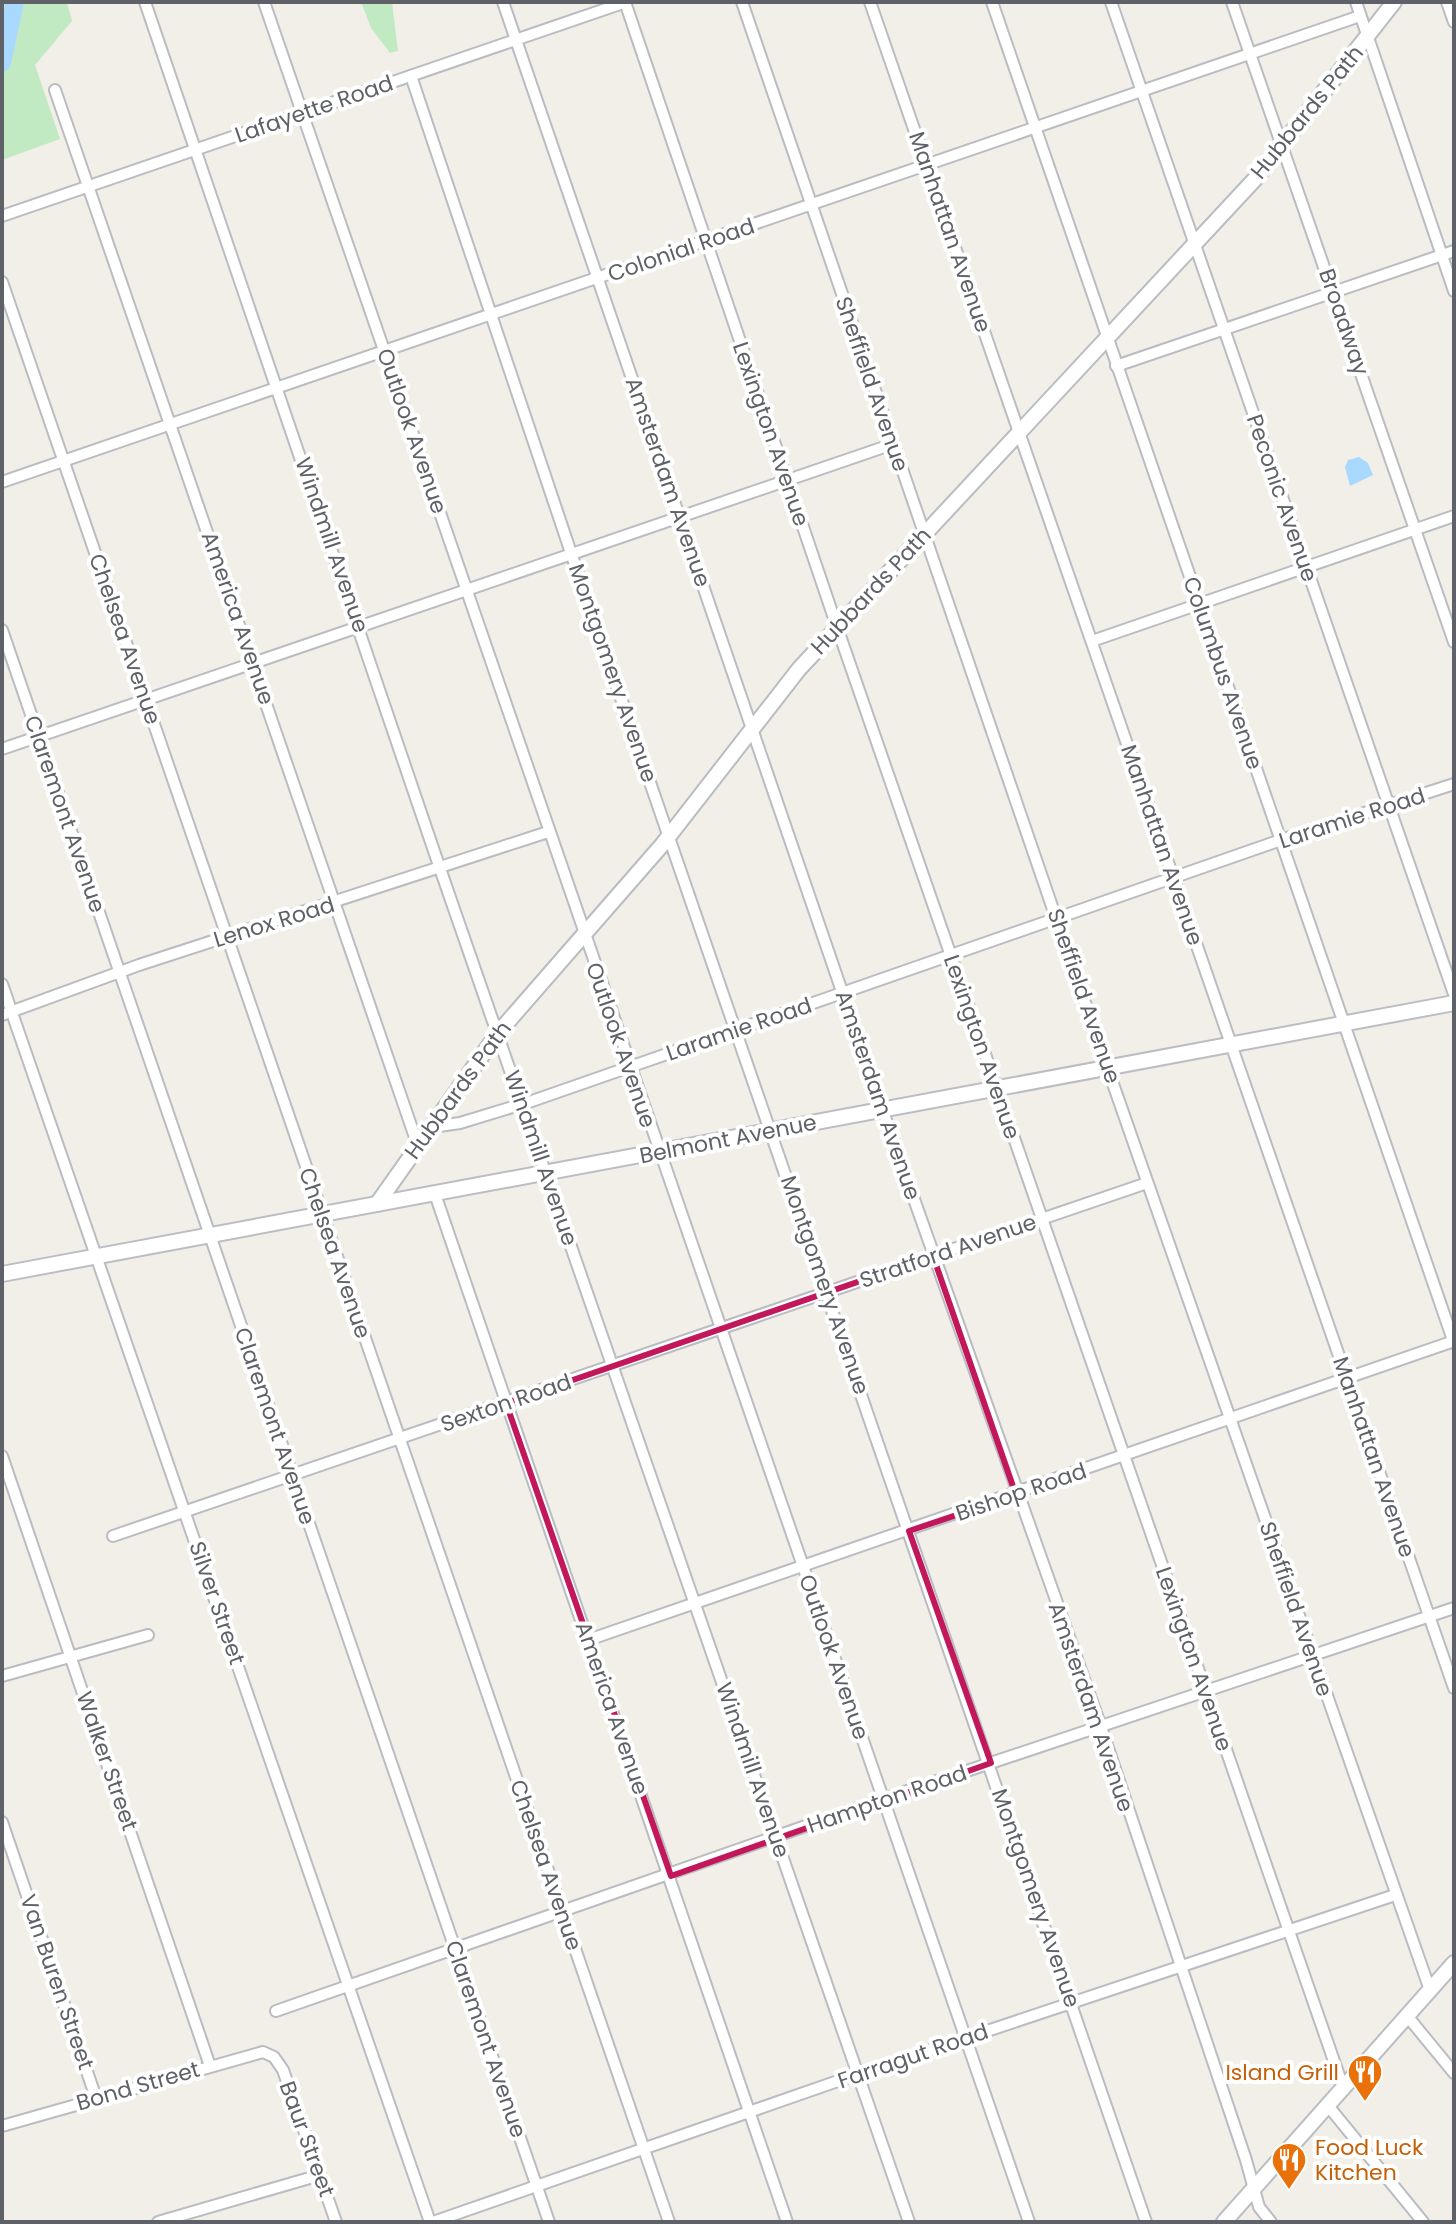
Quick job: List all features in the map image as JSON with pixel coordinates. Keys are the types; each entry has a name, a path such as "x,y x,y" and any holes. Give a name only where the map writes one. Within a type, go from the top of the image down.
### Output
{"main road":[{"name":"Hubbards Path","path":"377,1204 498,1033 669,835 752,728 837,627 1283,146 1394,2"},
{"name":"Belmont Avenue","path":"2,1274 1454,1003"},
{"path":"1224,2222 1454,1963"}],"street":[{"name":"Windmill Avenue","path":"145,2 440,867 909,2222"},
{"name":"Outlook Avenue","path":"264,2 1029,2222"},
{"name":"Amsterdam Avenue","path":"503,2 600,277 933,1256 1101,1727 1259,2207 1271,2222"},
{"name":"Lafayette Road","path":"2,216 625,2"},
{"name":"Lexington Avenue","path":"625,2 786,481 1344,2090"},
{"name":"Sheffield Avenue","path":"742,2 1147,1183 1430,1990"},
{"name":"Manhattan Avenue","path":"870,2 1454,1688"},
{"name":"Columbus Avenue","path":"992,2 1454,1342"},
{"name":"Peconic Avenue","path":"1111,2 1454,994"},
{"name":"Broadway","path":"1232,2 1454,642"},
{"path":"1356,2 1454,291"},
{"path":"1447,2 1454,22"},
{"name":"Colonial Road","path":"2,482 1360,16"},
{"name":"Montgomery Avenue","path":"411,76 572,556 991,1763 1146,2222"},
{"name":"America Avenue","path":"55,90 253,662 332,904 418,1146"},
{"path":"1116,366 1454,251"},
{"name":"Chelsea Avenue","path":"2,282 669,2222"},
{"path":"2,749 893,444"},
{"path":"1092,641 1454,516"},
{"name":"Claremont Avenue","path":"2,630 549,2222"},
{"name":"Laramie Road","path":"432,1127 522,1104 1281,840 1454,784"},
{"name":"Lenox Road","path":"7,1014 227,936 548,832"},
{"name":"Silver Street","path":"2,984 7,1014 185,1512 432,2222"},
{"name":"Stratford Avenue","path":"613,1366 1147,1183"},
{"name":"America Avenue","path":"435,1194 787,2222"},
{"name":"Bishop Road","path":"588,1640 1454,1342"},
{"name":"Sexton Road","path":"399,1439 613,1366"},
{"path":"113,1536 399,1439"},
{"name":"Walker Street","path":"2,1456 210,2066"},
{"name":"Hampton Road","path":"276,2011 455,1947 671,1876 883,1799 1454,1608"},
{"path":"2,1676 148,1635"},
{"name":"Van Buren Street","path":"2,1822 96,2098"},
{"name":"Farragut Road","path":"432,2222 858,2074 1395,1895"},
{"path":"1408,2017 1454,2073"},
{"name":"Bond Street","path":"2,2126 263,2052 274,2057"},
{"name":"Baur Street","path":"274,2057 283,2070 336,2222"},
{"path":"1329,2107 1423,2222"},
{"path":"158,2222 320,2175"}],"highlighted area":[{"path":"933,1256 1016,1495 909,1531 991,1763 671,1876 506,1403"}],"green space":[{"path":"2,2 67,2 72,21 35,65 60,139 2,160"},
{"path":"361,2 392,2 398,51 390,53 371,28"}],"water":[{"path":"1359,457 1368,463 1373,475 1350,486 1345,467 1348,460"}],"waterway":[{"path":"2,63 15,2"}],"place":[{"name":"Island Grill","path":"1365,2103"},
{"name":"Food Luck Kitchen","path":"1289,2191"}]}
